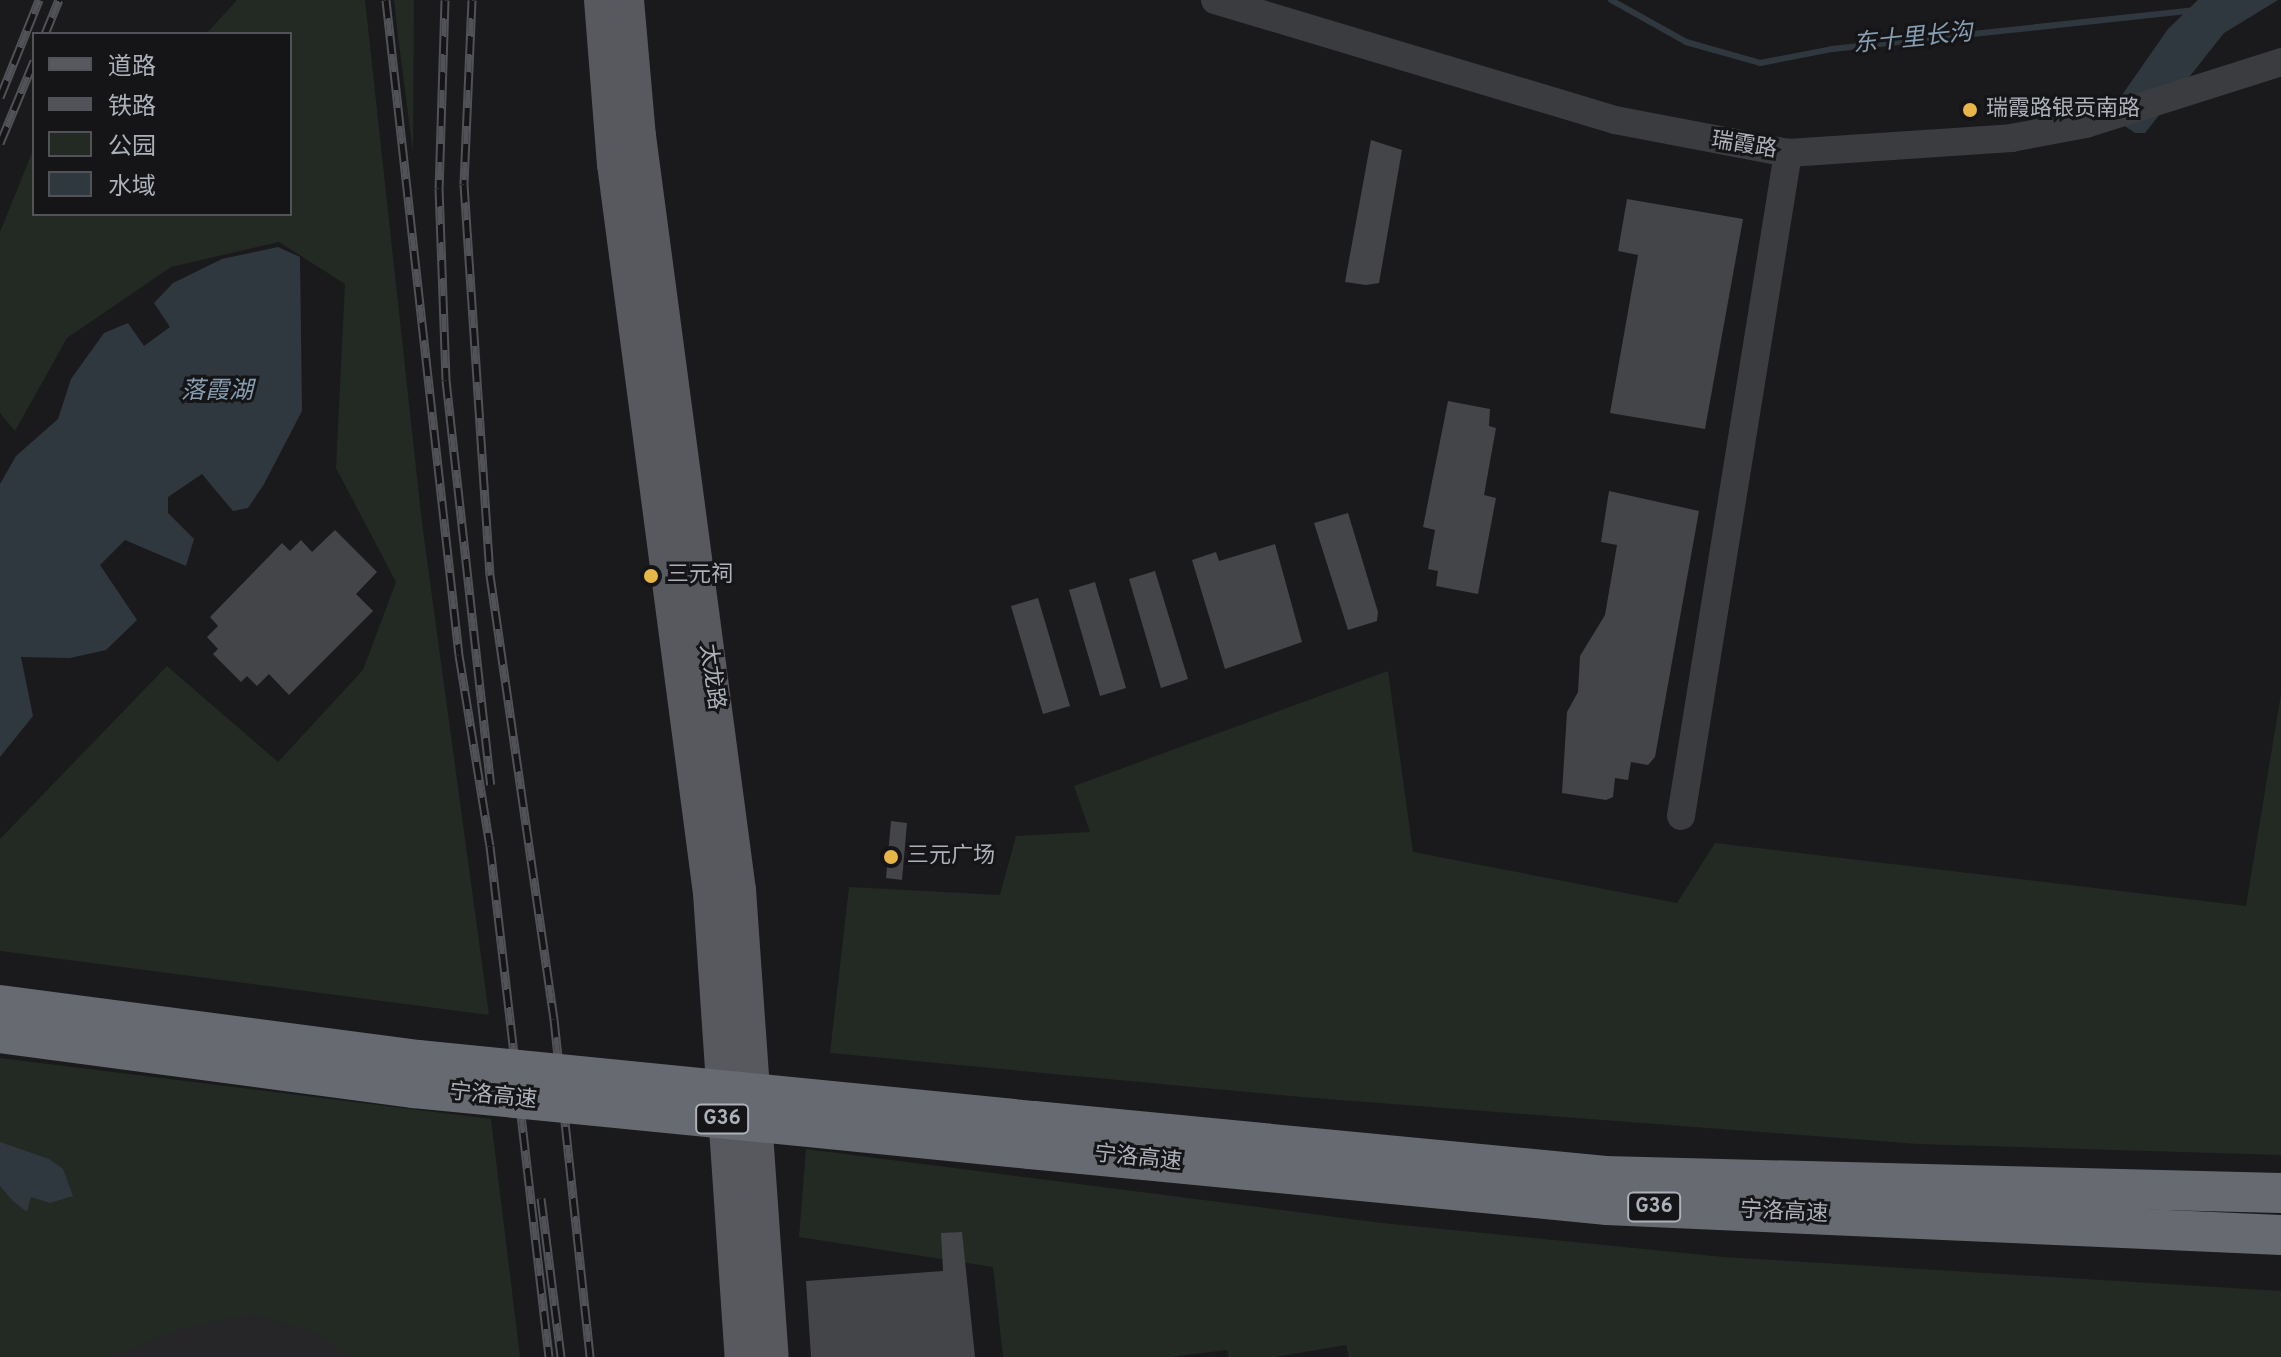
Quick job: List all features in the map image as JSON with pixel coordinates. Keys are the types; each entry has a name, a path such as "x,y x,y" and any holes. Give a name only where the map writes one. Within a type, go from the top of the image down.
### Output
{"highway":[{"name":"宁洛高速","path":"0,1005 416,1074"},
{"name":"宁洛高速","path":"0,1033 1032,1135 1607,1205 2281,1235"},
{"name":"宁洛高速","path":"1032,1135 1605,1176 2281,1193"}],"main road":[{"name":"太龙路","path":"601,0 614,164 710,893 742,1357"},
{"name":"太龙路","path":"627,0 639,136 739,890 772,1357"}],"street":[{"name":"瑞霞路","path":"1215,0 1615,120 1788,153 2011,138 2086,124 2281,62"},
{"path":"1681,816 1788,153"}],"shaded area":[{"path":"374,1297 429,1357 78,1357 187,1319"}],"green space":[{"path":"237,0 365,0 422,523 489,1015 0,951 0,839 167,666 278,762 363,670 396,582 336,468 345,284 279,242 171,267 67,338 15,431 0,413 0,232 32,153 32,216 292,216 292,32 208,32"},
{"path":"394,0 414,0 413,153 398,36"},
{"path":"1388,671 1413,852 1677,903 1715,843 2246,906 2281,694 2281,1155 1918,1144 1301,1097 830,1053 849,887 1000,895 1016,836 1090,832 1074,786"},
{"path":"0,1058 491,1119 520,1357 349,1357 315,1332 253,1314 188,1327 107,1357 0,1357"},
{"path":"806,1149 1382,1223 1724,1257 2281,1291 2281,1357 1349,1357 1346,1345 1275,1357 1229,1357 1227,1350 1171,1357 1003,1357 993,1267 799,1237"}],"water":[{"path":"2198,0 2278,0 2224,33 2145,133 2135,133 2113,118 2115,105 2168,29"},
{"name":"落霞湖","path":"278,247 300,257 302,411 264,484 248,508 233,511 202,474 168,497 168,513 194,539 186,566 125,540 100,565 137,620 106,650 70,658 21,657 33,716 0,757 0,484 16,456 58,419 71,379 104,333 128,323 144,346 170,327 154,303 173,283 222,259"},
{"path":"0,1142 49,1159 63,1169 73,1196 50,1203 31,1197 27,1212 0,1186"}],"building":[{"path":"1371,140 1402,150 1379,283 1366,285 1345,282"},
{"path":"1627,199 1743,219 1705,429 1610,413 1638,255 1618,251"},
{"path":"1448,401 1490,409 1489,426 1496,428 1484,495 1496,498 1478,594 1436,586 1438,571 1428,569 1435,530 1423,527"},
{"path":"1609,491 1699,511 1655,757 1648,765 1631,762 1628,780 1615,778 1613,797 1606,800 1562,793 1567,712 1578,692 1580,656 1605,615 1617,545 1601,542"},
{"path":"1348,513 1378,612 1377,621 1348,630 1314,523"},
{"path":"335,530 377,572 356,594 373,611 289,695 269,674 257,686 247,676 241,682 213,654 218,649 207,637 218,626 210,617 282,543 290,551 301,540 312,552"},
{"path":"1275,544 1302,642 1225,669 1192,560 1216,552 1219,561"},
{"path":"1155,571 1188,679 1161,688 1129,579"},
{"path":"1095,582 1126,688 1100,696 1069,590"},
{"path":"1038,598 1070,706 1043,714 1011,606"},
{"path":"891,821 907,823 902,880 886,878"},
{"path":"962,1232 975,1357 811,1357 806,1281 943,1271 941,1233"}],"waterway":[{"name":"东十里长沟","path":"1611,0 1686,42 1760,63 1832,49 2194,10"}],"railway":[{"path":"0,97 39,0"},
{"path":"46,32 59,0"},
{"path":"386,0 459,655 490,846 549,1357"},
{"path":"445,0 439,188 446,380 491,785"},
{"path":"472,0 464,184 490,575 554,1019 590,1357"},
{"path":"0,143 32,66"},
{"path":"541,1198 561,1357"}],"place":[{"name":"瑞霞路·银贡南路","path":"1970,110"},
{"name":"三元祠","path":"651,576"},
{"name":"三元广场","path":"891,857"}]}
